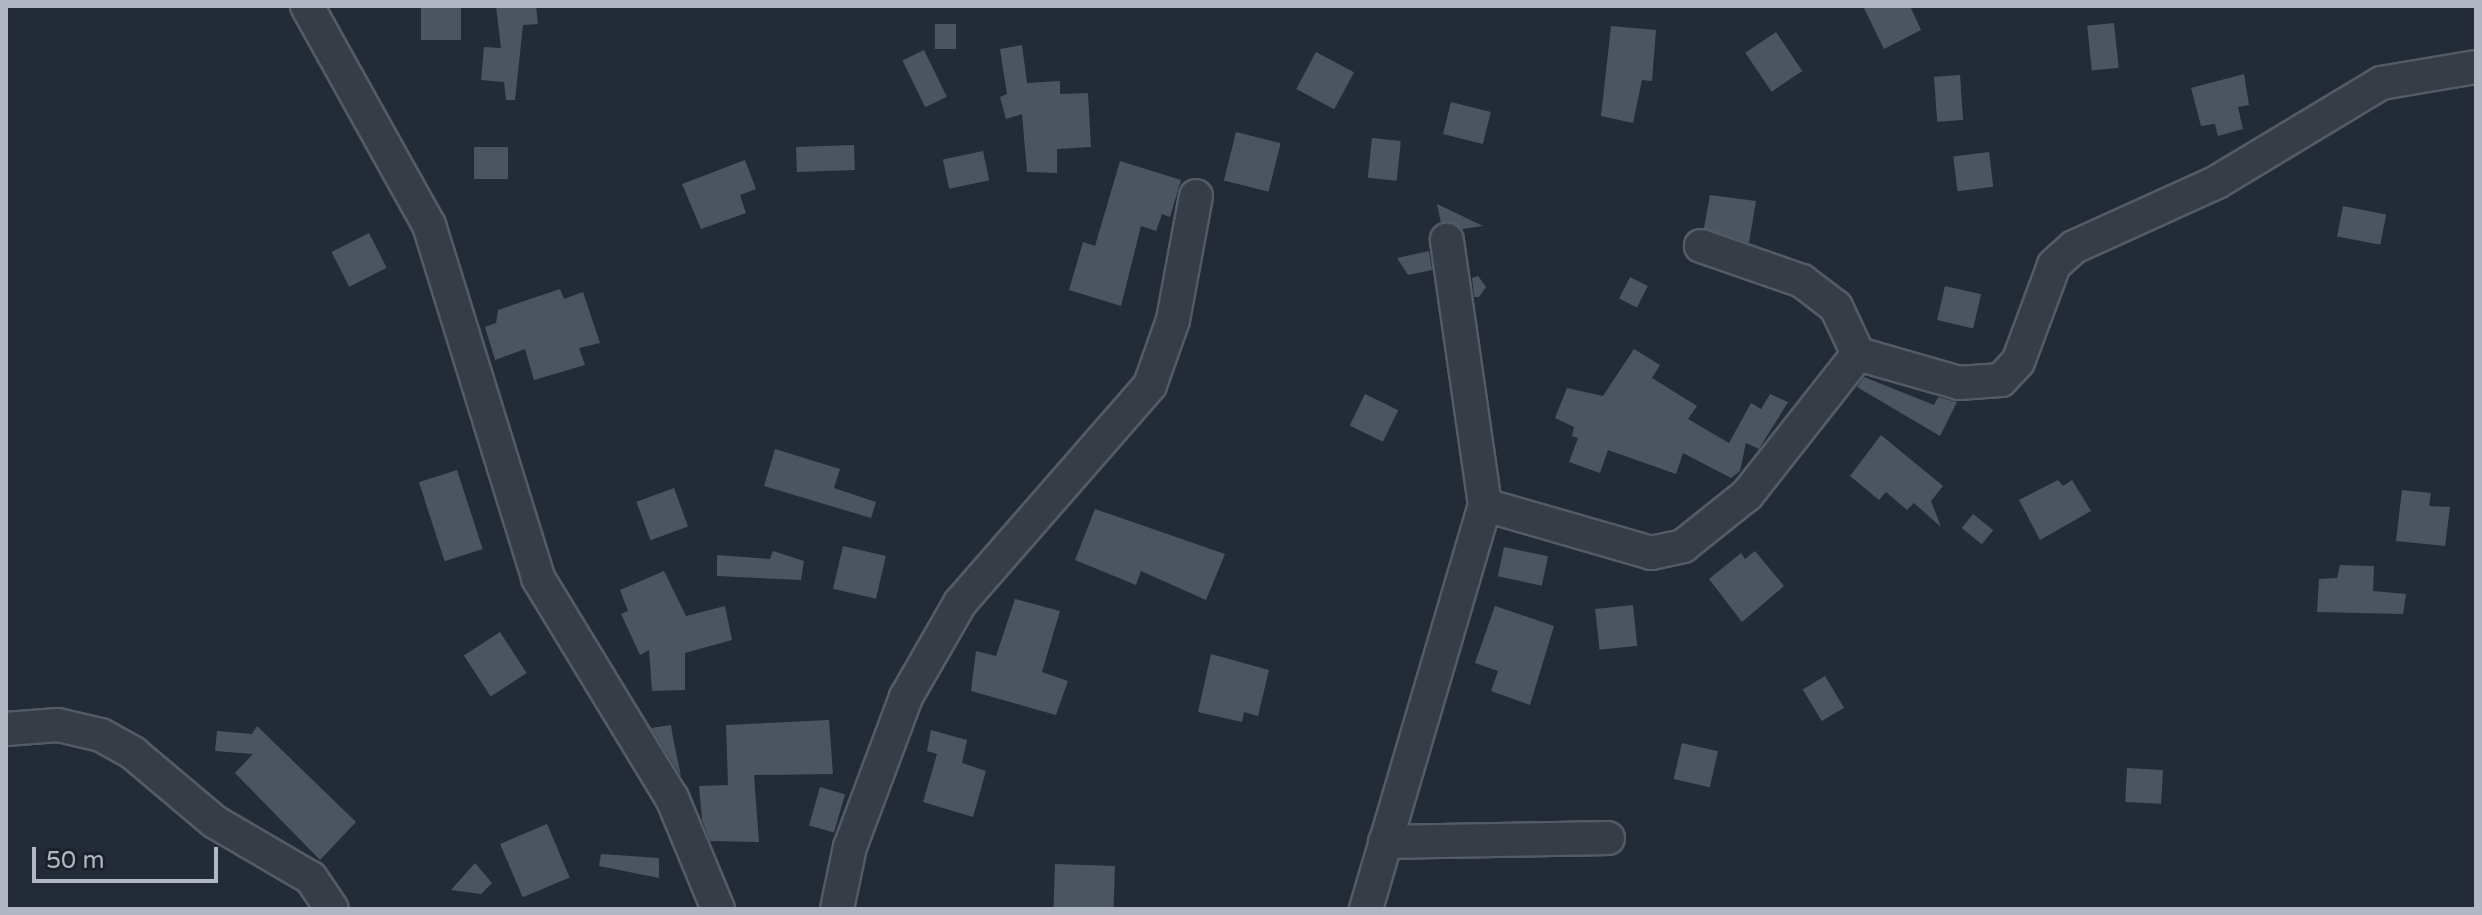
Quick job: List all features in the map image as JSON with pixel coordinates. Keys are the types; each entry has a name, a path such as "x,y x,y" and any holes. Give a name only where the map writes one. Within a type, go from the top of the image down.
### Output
{"street":[{"path":"307,6 429,225 538,578 672,798 718,909"},
{"path":"1701,246 1802,281 1836,307 1858,354 1959,383 2001,380 2018,362 2054,265 2074,247 2217,182 2381,83 2476,67"},
{"path":"837,909 850,847 906,697 960,603 1150,385 1173,320 1196,196"},
{"path":"1366,909 1485,505 1447,240"},
{"path":"1485,505 1651,553 1683,546 1747,495 1858,354"},
{"path":"6,729 58,725 101,735 133,753 215,822 311,878 332,909"},
{"path":"1385,842 1608,838"}],"building":[{"path":"421,6 461,6 461,40 421,40"},
{"path":"496,6 536,6 538,24 523,25 515,100 506,100 504,82 481,80 484,47 501,48"},
{"path":"1863,6 1910,6 1921,30 1884,49"},
{"path":"2114,23 2119,68 2092,71 2087,26"},
{"path":"935,24 956,24 956,49 935,49"},
{"path":"1611,26 1656,30 1652,81 1642,80 1633,123 1601,116"},
{"path":"1776,32 1802,71 1772,92 1745,53"},
{"path":"1022,45 1027,83 1060,81 1060,94 1088,93 1091,147 1057,149 1057,173 1027,172 1022,114 1006,119 1000,97 1007,94 1000,49"},
{"path":"924,50 947,97 925,107 902,61"},
{"path":"1316,52 1354,72 1334,109 1296,89"},
{"path":"2244,74 2249,105 2238,107 2243,129 2218,136 2215,124 2201,126 2191,88"},
{"path":"1960,75 1963,120 1937,122 1934,77"},
{"path":"1451,102 1491,112 1483,144 1443,134"},
{"path":"1236,132 1281,143 1269,192 1224,181"},
{"path":"1372,138 1401,141 1397,181 1368,178"},
{"path":"854,145 855,170 797,172 796,147"},
{"path":"474,147 508,147 508,179 474,179"},
{"path":"983,151 989,180 949,189 943,160"},
{"path":"1989,152 1993,187 1958,191 1953,156"},
{"path":"745,160 756,189 740,195 746,213 701,229 682,184"},
{"path":"1120,161 1181,180 1170,217 1162,214 1156,231 1141,226 1121,306 1069,290 1083,242 1095,246"},
{"path":"1710,195 1756,201 1749,243 1704,228"},
{"path":"1437,204 1483,226 1462,229 1441,223"},
{"path":"2343,206 2386,214 2380,245 2337,236"},
{"path":"369,233 387,268 349,287 332,252"},
{"path":"1429,251 1432,270 1408,275 1397,258"},
{"path":"1478,276 1486,287 1479,297 1474,297 1472,278"},
{"path":"1630,277 1648,286 1637,307 1619,298"},
{"path":"1945,286 1981,294 1973,328 1937,320"},
{"path":"560,289 564,299 583,292 600,343 579,348 585,365 534,380 525,349 495,360 485,327 496,323 498,310"},
{"path":"1634,349 1660,365 1652,378 1697,406 1688,419 1729,443 1751,403 1761,409 1770,394 1788,402 1759,449 1746,443 1740,471 1731,478 1683,453 1676,474 1608,450 1600,473 1569,462 1578,438 1572,436 1574,427 1555,418 1567,388 1603,396"},
{"path":"1864,377 1934,405 1938,397 1957,402 1940,436 1857,387"},
{"path":"1365,394 1398,410 1383,442 1350,425"},
{"path":"1881,435 1943,486 1931,501 1941,527 1914,503 1907,510 1886,492 1879,500 1850,476"},
{"path":"775,449 840,469 834,488 876,502 871,518 764,486"},
{"path":"457,470 483,549 445,561 419,482"},
{"path":"2058,480 2063,486 2072,480 2091,511 2040,540 2019,500"},
{"path":"674,488 688,527 650,540 636,502"},
{"path":"2402,490 2431,493 2429,506 2450,507 2445,546 2396,541"},
{"path":"1095,509 1225,554 1206,600 1141,571 1136,585 1075,560"},
{"path":"1973,514 1993,530 1982,544 1962,528"},
{"path":"843,546 886,556 876,599 833,589"},
{"path":"1504,547 1548,556 1542,586 1498,576"},
{"path":"773,551 804,561 801,580 717,576 717,555 770,559"},
{"path":"1755,551 1784,586 1742,622 1709,579 1741,553 1745,559"},
{"path":"2340,565 2374,566 2373,591 2406,594 2403,614 2317,612 2319,579 2337,578"},
{"path":"664,571 686,616 725,606 732,640 685,653 685,690 652,691 649,650 640,655 621,614 628,611 620,590"},
{"path":"1015,599 1060,611 1042,672 1068,681 1056,715 971,691 976,651 996,656"},
{"path":"1633,605 1637,646 1599,650 1595,609"},
{"path":"1495,606 1554,626 1530,705 1491,691 1498,671 1475,663"},
{"path":"500,632 527,673 491,697 464,655"},
{"path":"1211,654 1269,670 1258,716 1244,712 1242,722 1198,712"},
{"path":"1825,676 1844,708 1822,721 1803,689"},
{"path":"829,720 833,774 754,775 759,842 710,841 702,820 699,786 728,785 726,725"},
{"path":"671,725 673,738 681,776 651,728"},
{"path":"257,726 356,822 320,860 235,773 253,754 215,751 217,731 252,734"},
{"path":"931,730 967,740 962,763 986,771 973,817 923,802 937,754 927,751"},
{"path":"1682,743 1718,751 1710,787 1674,779"},
{"path":"2127,768 2163,770 2161,804 2125,802"},
{"path":"820,787 845,794 834,833 809,825"},
{"path":"547,824 570,877 523,897 500,844"},
{"path":"601,854 659,858 659,878 599,866"},
{"path":"475,863 492,883 481,894 451,890"},
{"path":"1055,864 1115,866 1113,909 1053,909"}]}
